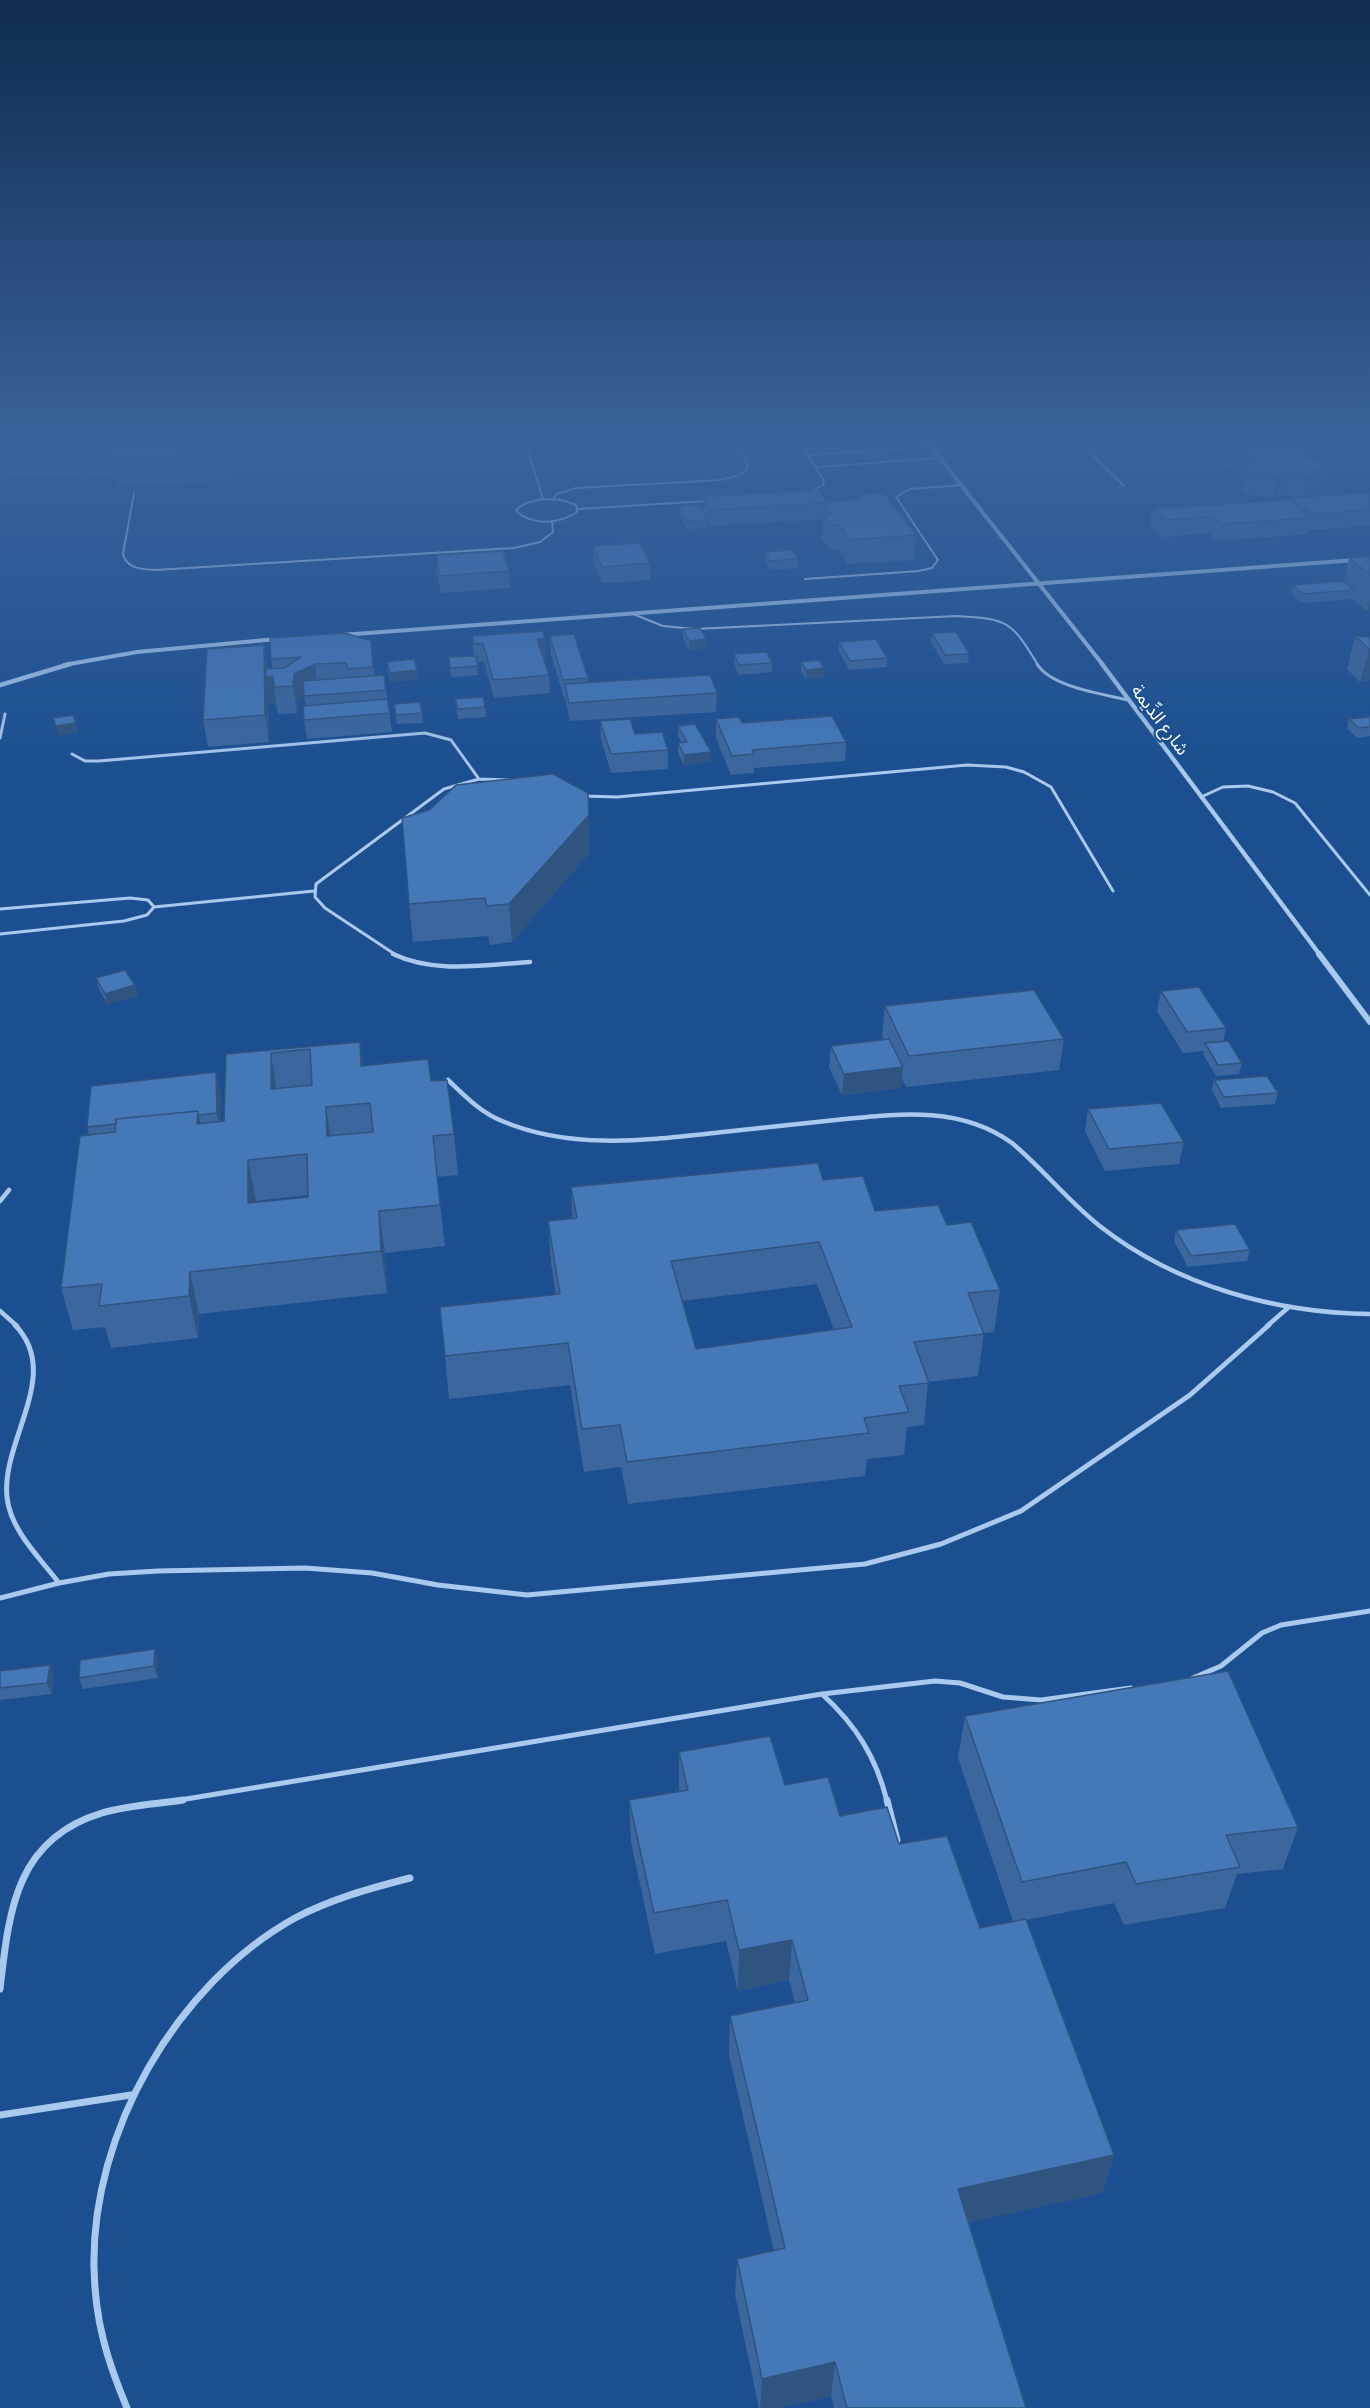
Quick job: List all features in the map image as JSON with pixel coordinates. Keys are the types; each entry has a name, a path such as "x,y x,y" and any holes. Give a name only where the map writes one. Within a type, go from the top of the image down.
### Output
{"street":[{"name":"شارع الدِّيمة","path":"1014,550 1370,1022"},
{"path":"336,635 1370,559"},
{"path":"0,685 60,666 104,656 149,649 289,638"}],"lane":[{"path":"124,550 125,561 135,567 155,570 475,550"},
{"path":"805,579 919,572 932,568 938,560 931,550"},
{"path":"633,614 665,627 695,629 957,616 991,618 1016,629 1039,668 1057,680 1128,700"},
{"path":"0,738 5,714"},
{"path":"72,754 79,759 99,761 425,733 452,740 478,779"},
{"path":"578,795 617,797 967,765 1006,767 1032,775 1051,787 1113,891"},
{"path":"517,781 478,779 444,789 321,878 314,891 315,897 325,908 385,950 410,962 441,967 530,962"},
{"path":"1201,797 1209,792 1236,786 1253,787 1284,796 1295,803 1370,895"},
{"path":"0,934 124,921 147,915 154,907 314,891"},
{"path":"0,909 130,898 148,900 154,907"},
{"path":"448,1080 471,1102 502,1121 542,1134 587,1141 647,1141 891,1114 923,1113 955,1117 985,1127 1011,1141 1104,1229 1156,1260 1203,1283 1256,1301 1288,1308 1312,1312 1370,1314"},
{"path":"0,1201 9,1190"},
{"path":"0,1598 59,1583 109,1575 158,1571 304,1568 372,1573 438,1585 527,1595 865,1564 941,1544 1021,1511 1190,1395 1288,1308"},
{"path":"0,1311 18,1327 32,1350 33,1374 9,1465 7,1497 16,1526 59,1583"},
{"path":"1186,1680 1221,1666 1262,1633 1281,1625 1370,1611"},
{"path":"0,1989 10,1911 23,1875 33,1859 65,1830 102,1813 822,1694 935,1681 960,1683 1003,1697 1041,1700 1135,1688"},
{"path":"822,1694 849,1720 870,1748 882,1779 899,1848"},
{"path":"127,2408 103,2347 93,2271 100,2194 113,2143 131,2095 172,2028 221,1972 280,1927 343,1896 410,1878"},
{"path":"0,2115 131,2095"}],"building":[{"path":"595,550 644,550 650,563 602,567"},
{"path":"793,550 798,559 770,561 765,552"},
{"path":"503,551 509,571 440,576 436,555"},
{"path":"1370,556 1370,575 1349,558"},
{"path":"1344,581 1354,590 1303,594 1293,585"},
{"path":"700,628 706,639 689,641 683,629"},
{"path":"543,631 545,638 537,639 549,675 493,680 483,643 474,644 472,636"},
{"path":"956,632 969,654 945,655 932,633"},
{"path":"345,633 371,641 373,667 348,669 346,663 315,664 294,674 293,686 274,687 273,676 266,677 266,669 284,668 301,657 271,659 270,638"},
{"path":"574,634 588,678 563,680 550,636"},
{"path":"1355,636 1370,637 1370,648 1369,649"},
{"path":"876,639 887,658 850,661 839,642"},
{"path":"264,645 265,715 203,720 207,649"},
{"path":"767,652 772,663 739,665 734,654"},
{"path":"476,656 478,666 450,668 449,657"},
{"path":"414,659 417,670 390,673 387,662"},
{"path":"819,660 824,668 806,670 801,662"},
{"path":"384,675 386,690 304,696 303,681"},
{"path":"710,675 717,693 569,703 565,684"},
{"path":"483,697 485,707 458,709 455,699"},
{"path":"387,699 390,713 304,720 303,706"},
{"path":"420,702 422,713 396,715 394,704"},
{"path":"73,715 76,723 56,726 53,718"},
{"path":"832,716 846,742 752,750 754,754 732,756 716,719 739,717 742,723"},
{"path":"1370,717 1370,727 1359,728 1349,719"},
{"path":"630,719 635,734 662,732 668,750 611,754 600,721"},
{"path":"695,724 711,752 684,755 678,743 687,742 678,726"},
{"path":"553,774 588,793 589,815 509,904 487,906 485,898 409,904 402,818 429,810 456,785"},
{"path":"125,970 135,985 105,994 96,978"},
{"path":"1199,987 1226,1028 1187,1032 1161,991"},
{"path":"1034,990 1064,1039 909,1056 885,1006"},
{"path":"889,1039 903,1067 844,1074 831,1046"},
{"path":"1228,1041 1242,1063 1218,1065 1205,1043"},
{"path":"360,1042 361,1066 428,1059 431,1081 447,1080 454,1134 433,1136 440,1205 379,1211 381,1251 190,1272 189,1296 99,1306 102,1284 61,1288 80,1136 115,1132 116,1119 198,1111 197,1124 224,1121 226,1054","holes":["310,1049 312,1085 271,1089 271,1053","370,1103 373,1132 327,1136 326,1107","307,1154 308,1197 248,1203 248,1160"]},
{"path":"216,1072 217,1113 198,1115 198,1111 116,1119 116,1124 87,1127 91,1086"},
{"path":"1267,1076 1278,1093 1224,1097 1214,1080"},
{"path":"1161,1103 1184,1142 1109,1149 1088,1109"},
{"path":"818,1163 823,1180 863,1176 875,1211 938,1205 947,1225 971,1222 1000,1290 968,1293 984,1334 914,1342 929,1383 899,1386 909,1412 864,1418 869,1433 627,1462 620,1425 582,1429 568,1343 445,1356 440,1307 560,1294 548,1221 577,1218 571,1187","holes":["819,1242 852,1327 696,1349 671,1261"]},
{"path":"1235,1224 1250,1250 1191,1256 1176,1230"},
{"path":"155,1649 154,1666 79,1678 80,1660"},
{"path":"50,1665 47,1683 0,1688 0,1671"},
{"path":"1228,1671 1298,1827 1226,1835 1240,1867 1136,1884 1126,1862 1022,1882 965,1716"},
{"path":"770,1736 785,1785 828,1777 840,1816 887,1807 899,1844 947,1836 980,1928 1026,1919 1114,2155 958,2189 1026,2408 847,2408 835,2362 762,2379 737,2259 785,2248 730,2016 808,2000 792,1940 739,1950 727,1900 654,1913 629,1800 688,1790 679,1752"}]}
